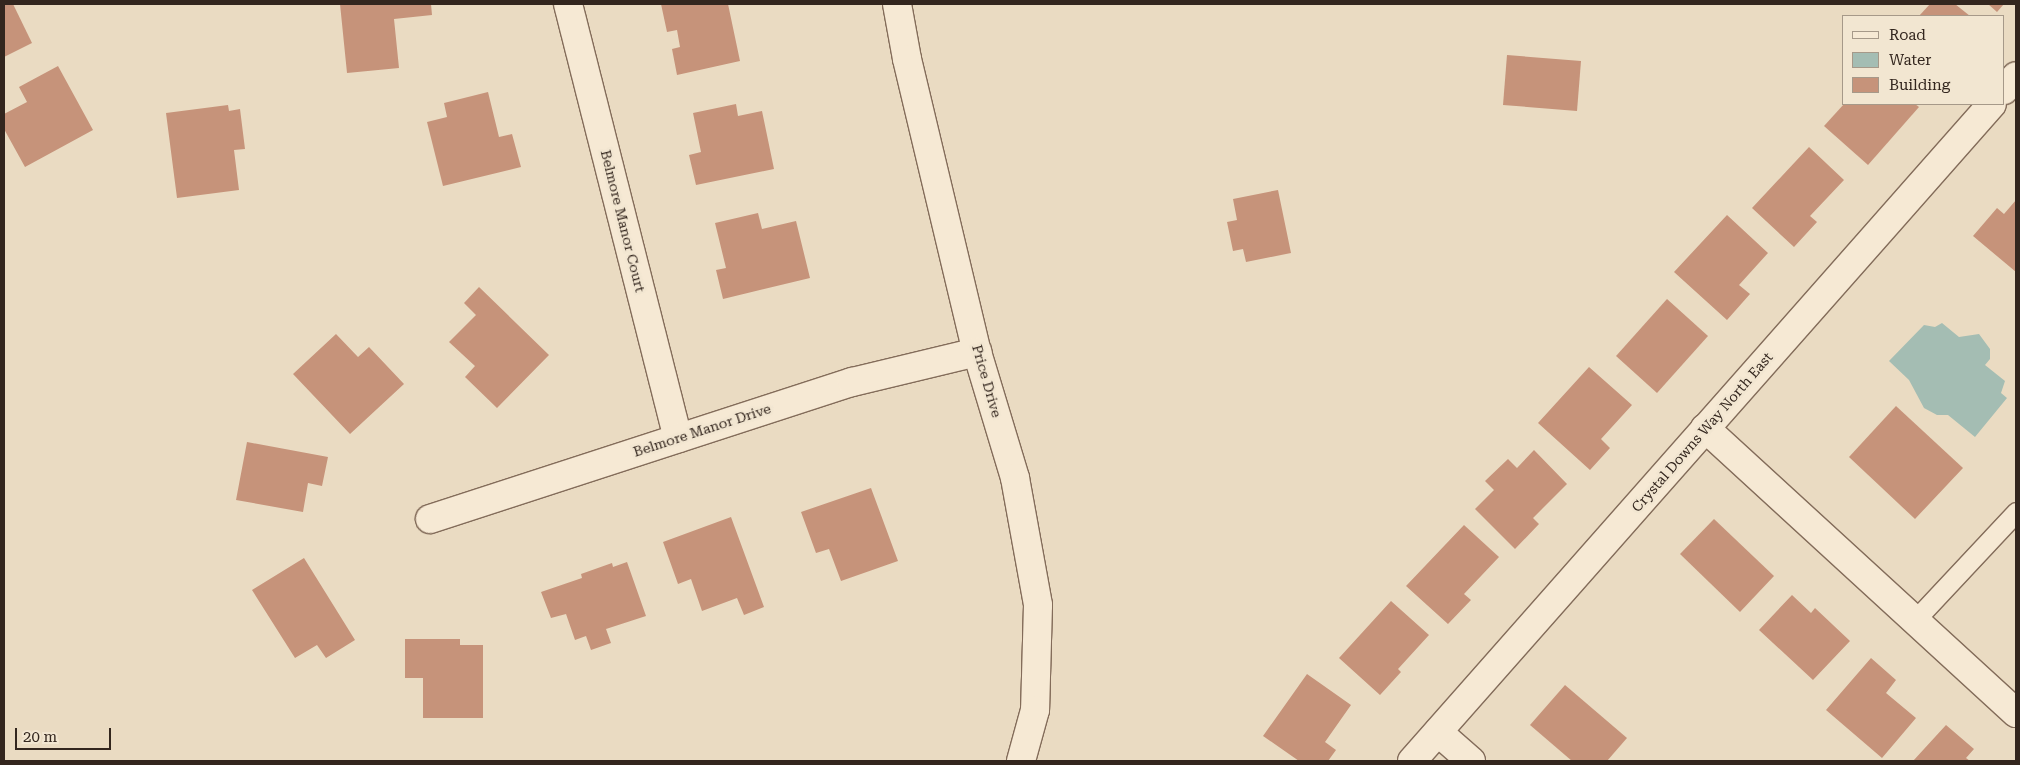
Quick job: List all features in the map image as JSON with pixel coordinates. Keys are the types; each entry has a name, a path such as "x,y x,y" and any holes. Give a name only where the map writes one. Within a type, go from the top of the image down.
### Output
{"street":[{"name":"Belmore Manor Court","path":"568,4 678,438"},
{"name":"Price Drive","path":"897,4 907,59 977,352 1016,478 1038,605 1036,710 1021,761"},
{"path":"2005,89 2016,76"},
{"name":"Crystal Downs Way North East","path":"1412,761 1991,105"},
{"name":"Belmore Manor Drive","path":"430,519 852,382 977,352"},
{"path":"1705,428 2016,713"},
{"path":"1438,732 1471,761"}],"lane":[{"path":"1915,620 2016,512"}],"water":[{"path":"1942,323 1959,337 1979,334 1990,349 1990,359 1985,365 2005,381 2001,393 2007,398 1975,437 1948,415 1937,415 1924,408 1909,380 1889,361 1924,325 1935,327"}],"building":[{"path":"4,4 13,4 32,43 4,57"},
{"path":"340,4 431,4 432,15 394,19 399,68 347,73"},
{"path":"661,4 728,4 740,61 677,75 672,49 680,47 677,30 667,32"},
{"path":"1930,4 1955,4 1969,15 1920,15"},
{"path":"1988,4 2004,4 1997,12"},
{"path":"1507,55 1581,61 1577,111 1503,105"},
{"path":"58,66 93,130 25,167 4,129 4,114 27,102 19,87"},
{"path":"488,92 499,137 512,134 521,167 443,186 427,122 447,117 444,103"},
{"path":"736,104 738,116 762,111 774,169 696,185 689,155 701,152 693,113"},
{"path":"228,105 229,111 240,109 245,149 234,150 239,190 177,198 166,113"},
{"path":"1843,105 1916,105 1919,107 1868,165 1824,126"},
{"path":"1809,147 1844,180 1810,216 1817,222 1794,247 1752,208"},
{"path":"1278,190 1291,253 1246,262 1243,249 1233,251 1227,222 1237,220 1233,199"},
{"path":"2016,200 2016,272 1973,236 1997,208 2004,214"},
{"path":"758,213 762,229 796,221 810,278 723,299 716,270 726,268 715,223"},
{"path":"1727,215 1768,253 1739,285 1750,294 1727,320 1674,272"},
{"path":"479,287 549,355 497,408 465,377 475,366 449,342 476,315 464,303"},
{"path":"1667,299 1708,336 1657,393 1616,356"},
{"path":"336,334 358,357 369,347 404,384 350,434 293,374"},
{"path":"1589,367 1632,405 1601,439 1610,448 1590,470 1538,423"},
{"path":"1896,406 1963,468 1915,519 1849,457"},
{"path":"247,442 328,457 322,486 308,483 303,512 236,500"},
{"path":"1534,450 1567,484 1533,518 1539,524 1515,549 1475,509 1494,490 1485,481 1508,459 1517,468"},
{"path":"871,488 898,561 841,581 829,549 816,553 801,512"},
{"path":"731,517 764,607 744,615 737,598 702,611 691,579 678,584 663,542"},
{"path":"1714,519 1774,576 1740,612 1680,554"},
{"path":"1464,525 1499,557 1464,594 1471,600 1448,624 1406,586"},
{"path":"304,558 355,640 326,658 317,645 295,658 252,590"},
{"path":"627,562 646,616 606,629 611,643 591,650 586,636 575,640 566,614 551,618 541,592 582,578 581,574 612,563 613,567"},
{"path":"1792,595 1811,613 1815,608 1850,641 1813,680 1759,630"},
{"path":"1391,601 1429,635 1398,669 1401,672 1380,695 1339,658"},
{"path":"405,639 460,639 460,645 483,645 483,718 423,718 423,678 405,678"},
{"path":"1871,658 1896,680 1886,693 1916,718 1882,758 1826,710"},
{"path":"1307,674 1351,705 1325,742 1336,750 1328,761 1299,761 1263,736"},
{"path":"1565,685 1627,738 1607,761 1572,761 1530,725"},
{"path":"1946,725 1974,749 1966,758 1970,761 1913,761"}]}
